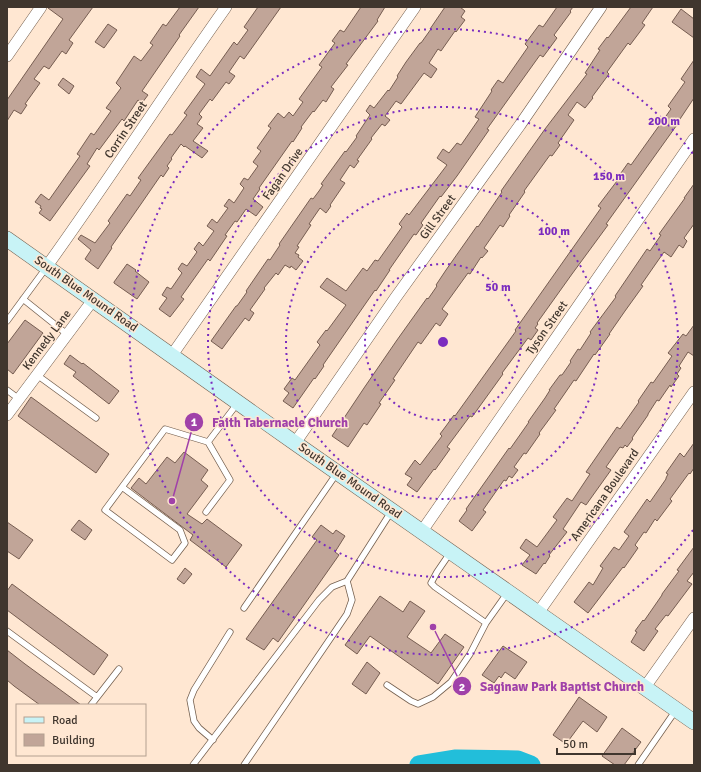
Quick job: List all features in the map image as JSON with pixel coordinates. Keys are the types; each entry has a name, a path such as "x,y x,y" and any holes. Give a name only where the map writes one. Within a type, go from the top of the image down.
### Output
{"main road":[{"name":"South Blue Mound Road","path":"7,239 295,443 393,510 694,722"}],"street":[{"path":"7,56 41,7"},
{"name":"Corrin Street","path":"47,266 102,189 226,7"},
{"name":"Fagan Drive","path":"172,355 415,7"},
{"name":"Gill Street","path":"295,443 396,297 520,125 601,7"},
{"name":"Tyson Street","path":"422,531 694,139"},
{"name":"Kennedy Lane","path":"7,415 93,300"},
{"name":"Americana Boulevard","path":"538,613 694,392"},
{"path":"645,688 694,618"}],"lane":[{"path":"7,320 47,266"},
{"path":"23,299 68,335"},
{"path":"37,376 96,418"},
{"path":"7,390 19,399"},
{"path":"208,442 239,402"},
{"path":"122,487 180,530 185,543 172,560 104,510 165,429 208,442 230,480 206,512"},
{"path":"244,608 337,472"},
{"path":"193,765 319,600 332,587 348,581 393,510"},
{"path":"452,552 437,572 431,583 486,623"},
{"path":"244,765 347,614 352,600 348,581"},
{"path":"387,685 410,701 418,704 433,697 451,682 470,654 486,623 509,592"},
{"path":"7,631 97,697"},
{"path":"213,740 199,728 194,721 190,700 194,690 230,632"},
{"path":"92,704 118,669"},
{"path":"638,765 676,710"}],"building":[{"path":"48,7 93,7 69,40 73,43 66,54 62,51 49,69 44,66 34,79 40,83 25,104 27,105 21,114 14,110 7,121 7,100 63,19"},
{"path":"180,7 199,7 142,91 148,95 142,103 138,100 124,121 122,119 99,150 97,148 87,164 90,166 50,221 39,213 42,209 40,208 41,206 35,202 41,194 49,200 80,156 77,154 91,133 94,135 111,111 106,108 121,88 116,83 134,56 141,61 153,45 150,43 163,24 166,26"},
{"path":"258,7 281,7 244,59 240,56 229,72 235,76 229,84 226,82 212,101 210,99 199,114 202,117 197,124 203,128 193,141 208,151 202,158 181,144 167,166 169,168 163,177 161,175 111,247 112,248 98,269 85,259 91,250 78,239 81,235 95,243 110,223 108,221 127,194 130,196 141,180 138,178 170,134 172,135 187,115 184,113 205,84 196,77 201,69 210,76 234,42 237,45 248,30 244,27"},
{"path":"361,7 385,7 377,20 378,21 331,87 334,89 326,102 323,100 314,112 313,111 301,127 302,128 293,142 292,141 259,188 260,189 253,199 263,207 256,216 246,209 237,222 235,221 210,261 208,259 181,297 184,299 170,317 159,309 167,298 162,295 167,287 171,289 182,273 178,269 182,263 187,266 197,252 194,249 199,242 203,246 214,231 207,226 212,219 217,223 228,208 224,206 229,199 234,203 244,188 240,184 244,178 248,180 258,166 253,162 261,151 257,148 271,128 268,126 278,113 284,118 289,112 293,116 303,102 299,99 322,67 319,65 335,43 332,41 340,30 344,32"},
{"path":"445,7 460,7 465,11 461,17 465,20 441,51 438,49 429,63 437,69 431,78 424,73 401,104 396,101 385,116 390,120 385,126 382,124 357,160 359,161 354,168 350,165 340,180 345,183 330,205 331,206 326,213 320,208 309,224 311,225 297,246 299,247 295,253 299,255 298,257 303,261 296,270 291,266 290,268 285,265 278,275 276,273 250,310 254,313 249,321 245,318 222,349 211,341 247,292 246,291 268,259 270,260 280,245 279,244 311,198 313,199 319,191 323,185 321,184 357,137 356,136 370,115 366,111 370,105 374,108 388,90 389,91 406,62 431,29"},
{"path":"557,7 573,7 554,35 557,38 543,57 540,55 487,129 489,130 457,176 441,197 440,196 421,223 423,225 416,235 414,234 376,291 375,290 323,365 324,366 315,379 314,378 293,408 283,401 289,393 284,389 292,378 295,380 320,345 317,342 346,305 320,287 327,278 346,291 363,268 367,271 375,260 378,261 402,227 399,224 407,213 409,215 447,165 437,158 443,149 449,153 457,143 461,145 479,119 475,117 492,91 491,90 498,80 503,83 528,47 525,44 539,25 543,27"},
{"path":"631,7 653,7 642,23 645,25 630,45 628,43 607,72 609,74 585,108 577,102 568,115 574,120 558,143 560,145 552,156 550,155 524,191 525,192 509,215 510,216 503,227 500,225 484,248 488,251 482,258 481,257 470,274 468,273 442,309 448,314 440,326 436,323 421,344 418,342 393,379 395,380 379,403 381,404 367,425 364,423 348,447 332,436 397,340 427,298 428,299 446,270 477,226 478,227 502,192 501,191 545,129 587,74 585,73 600,50 598,49"},
{"path":"681,9 694,19 694,38 672,22"},
{"path":"108,24 117,30 104,48 95,42"},
{"path":"694,60 694,98 679,122 606,224 608,225 537,323 538,324 535,328 538,330 531,340 528,338 472,417 470,416 447,447 450,449 417,492 407,485 412,478 405,474 415,460 420,465 442,436 440,434 454,415 455,416 516,331 515,330 601,208 598,206 617,181 616,180 628,163 631,165 671,109 668,106 685,82 681,79"},
{"path":"63,78 74,86 69,94 58,85"},
{"path":"694,184 694,224 684,238 687,241 683,248 679,245 671,257 664,252 610,334 595,355 594,354 576,381 574,380 554,409 556,410 539,433 540,434 526,454 524,453 514,467 518,470 512,478 509,476 506,481 504,480 483,510 486,512 472,531 459,521 467,510 466,509 529,422 549,390 560,375 562,375 578,349 580,350 591,333 590,332 616,297 615,296 647,249 650,251 661,235 659,234"},
{"path":"127,264 149,282 137,299 114,283"},
{"path":"25,320 43,333 13,374 7,369 7,344"},
{"path":"694,325 694,356 688,352 679,366 681,368 677,374 679,376 671,387 670,385 659,401 657,400 627,447 625,445 623,448 620,447 606,467 611,470 586,505 581,502 563,529 567,532 549,555 550,556 545,564 544,563 536,574 522,565 530,555 520,548 526,539 537,547 557,520 553,517 567,498 572,501 590,474 586,472 617,427 620,429 651,382 653,383 672,356 668,353 683,334 686,336"},
{"path":"70,355 82,364 83,363 119,391 109,404 73,376 76,372 64,364"},
{"path":"31,397 109,454 96,473 18,416"},
{"path":"694,443 694,468 670,499 672,501 657,521 655,519 646,533 644,532 635,545 638,548 588,613 574,602 589,582 593,585 603,568 600,566 614,547 619,550 629,536 624,532 647,499 650,502 666,479 668,474 666,473 680,453 684,457"},
{"path":"184,452 208,470 201,480 208,486 187,514 202,524 207,519 242,545 226,567 190,540 193,535 131,488 139,478 146,484 167,457 175,463"},
{"path":"79,520 92,530 85,540 71,530"},
{"path":"7,522 33,540 19,559 7,551"},
{"path":"321,525 333,534 336,530 345,536 335,552 339,555 278,642 273,638 264,650 246,639 317,540 312,537"},
{"path":"694,547 694,572 687,581 692,584 668,616 666,615 655,629 658,631 644,651 631,642 637,632 635,631 643,620 644,621 679,571 677,570"},
{"path":"185,568 192,574 184,584 177,579"},
{"path":"12,584 108,655 94,675 7,610 7,591"},
{"path":"380,596 403,612 410,601 425,611 407,637 431,653 445,634 464,647 438,684 370,636 357,654 345,645"},
{"path":"503,646 527,662 515,679 505,672 501,678 499,676 494,683 482,675"},
{"path":"7,650 80,704 39,704 7,680"},
{"path":"367,662 380,673 366,694 352,684"},
{"path":"579,697 607,717 597,732 583,721 566,744 553,735"},
{"path":"622,728 641,742 624,765 615,765 602,756"}],"waterway":[{"path":"419,765 456,759 518,760 531,765"}],"place":[{"name":"Faith Tabernacle Church","path":"172,501"},
{"name":"Saginaw Park Baptist Church","path":"433,627"}]}
